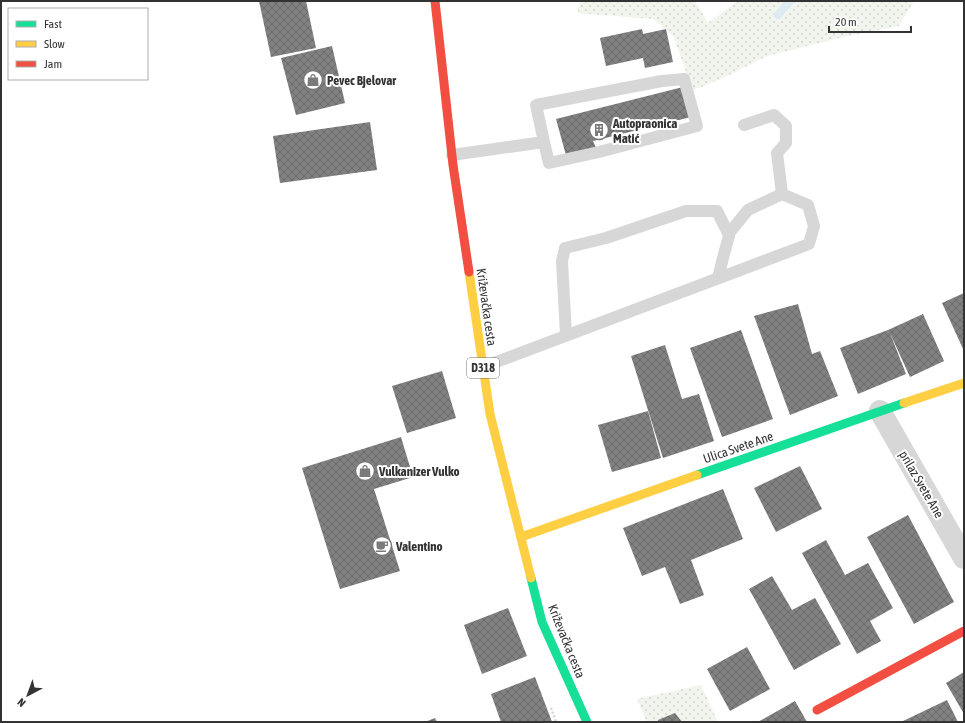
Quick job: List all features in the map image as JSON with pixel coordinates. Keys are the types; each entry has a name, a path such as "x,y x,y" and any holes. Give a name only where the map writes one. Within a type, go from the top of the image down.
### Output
{"main road":[{"name":"Križevačka cesta","path":"435,1 452,155 490,414 542,622 587,722"},
{"name":"Ulica Svete Ane","path":"521,536 964,383"},
{"path":"817,710 964,631"}],"street":[{"name":"prilaz Svete Ane","path":"880,411 964,558"}],"lane":[{"path":"684,79 697,126 599,152 549,163 544,142 536,105 662,81 684,79"},
{"path":"744,125 774,115 786,126 786,144 777,153 782,194"},
{"path":"452,155 544,142"},
{"path":"483,367 809,244 814,226 808,205 782,194 748,210 730,232 718,278"},
{"path":"566,336 562,261 565,248 606,238 686,210 717,211 729,236"}],"shaded area":[{"path":"581,1 695,1 708,23 738,1 914,1 899,26 843,37 767,56 721,79 693,90 673,36 653,19 577,13"},
{"path":"701,685 718,722 647,722 637,699"}],"building":[{"path":"259,1 306,1 316,48 271,57"},
{"path":"642,29 643,34 666,29 673,62 645,68 643,58 606,66 600,38"},
{"path":"332,46 345,103 296,115 281,58"},
{"name":"Autopraonica Matić","path":"683,87 691,117 593,141 597,150 567,159 556,119"},
{"path":"370,122 377,170 280,183 273,136"},
{"path":"964,293 964,351 942,303"},
{"path":"798,304 812,354 820,351 838,396 790,415 754,316"},
{"path":"923,314 944,361 910,377 890,333 906,374 858,394 840,348 888,330"},
{"path":"741,330 773,419 722,437 690,348"},
{"path":"665,345 682,399 699,394 714,441 663,458 631,356"},
{"path":"442,371 456,418 407,433 392,386"},
{"path":"648,411 661,458 612,472 598,425"},
{"path":"401,437 413,477 374,489 400,571 340,589 302,468"},
{"path":"800,466 822,509 776,532 754,488"},
{"path":"723,489 743,539 691,560 704,595 680,604 665,567 642,576 623,528"},
{"path":"908,515 954,602 914,624 867,537"},
{"path":"826,540 845,575 868,563 893,608 870,621 881,641 857,654 802,553"},
{"path":"772,576 792,610 815,598 841,644 794,670 749,589"},
{"path":"508,608 527,656 482,674 464,625"},
{"path":"747,647 770,689 730,711 707,669"},
{"path":"964,672 964,714 946,683"},
{"path":"535,677 552,722 501,722 491,694"},
{"path":"947,700 958,722 901,722"},
{"path":"795,701 807,722 758,722"},
{"path":"675,713 682,722 658,722 658,720"},
{"path":"435,718 437,722 425,722"}],"waterway":[{"path":"778,15 790,1"}],"traffic: fast":[{"path":"697,475 904,403"},
{"path":"531,578 542,622 587,722"}],"traffic: slow":[{"path":"469,272 490,414 531,578"},
{"path":"904,403 964,383"},
{"path":"521,537 697,475"}],"traffic: jam":[{"path":"435,1 453,165 469,272"},
{"path":"817,710 964,631"}],"place":[{"name":"Pevec Bjelovar","path":"313,80"},
{"name":"Autopraonica Matić","path":"599,130"},
{"name":"Vulkanizer Vulko","path":"365,471"},
{"name":"Valentino","path":"382,546"}]}
